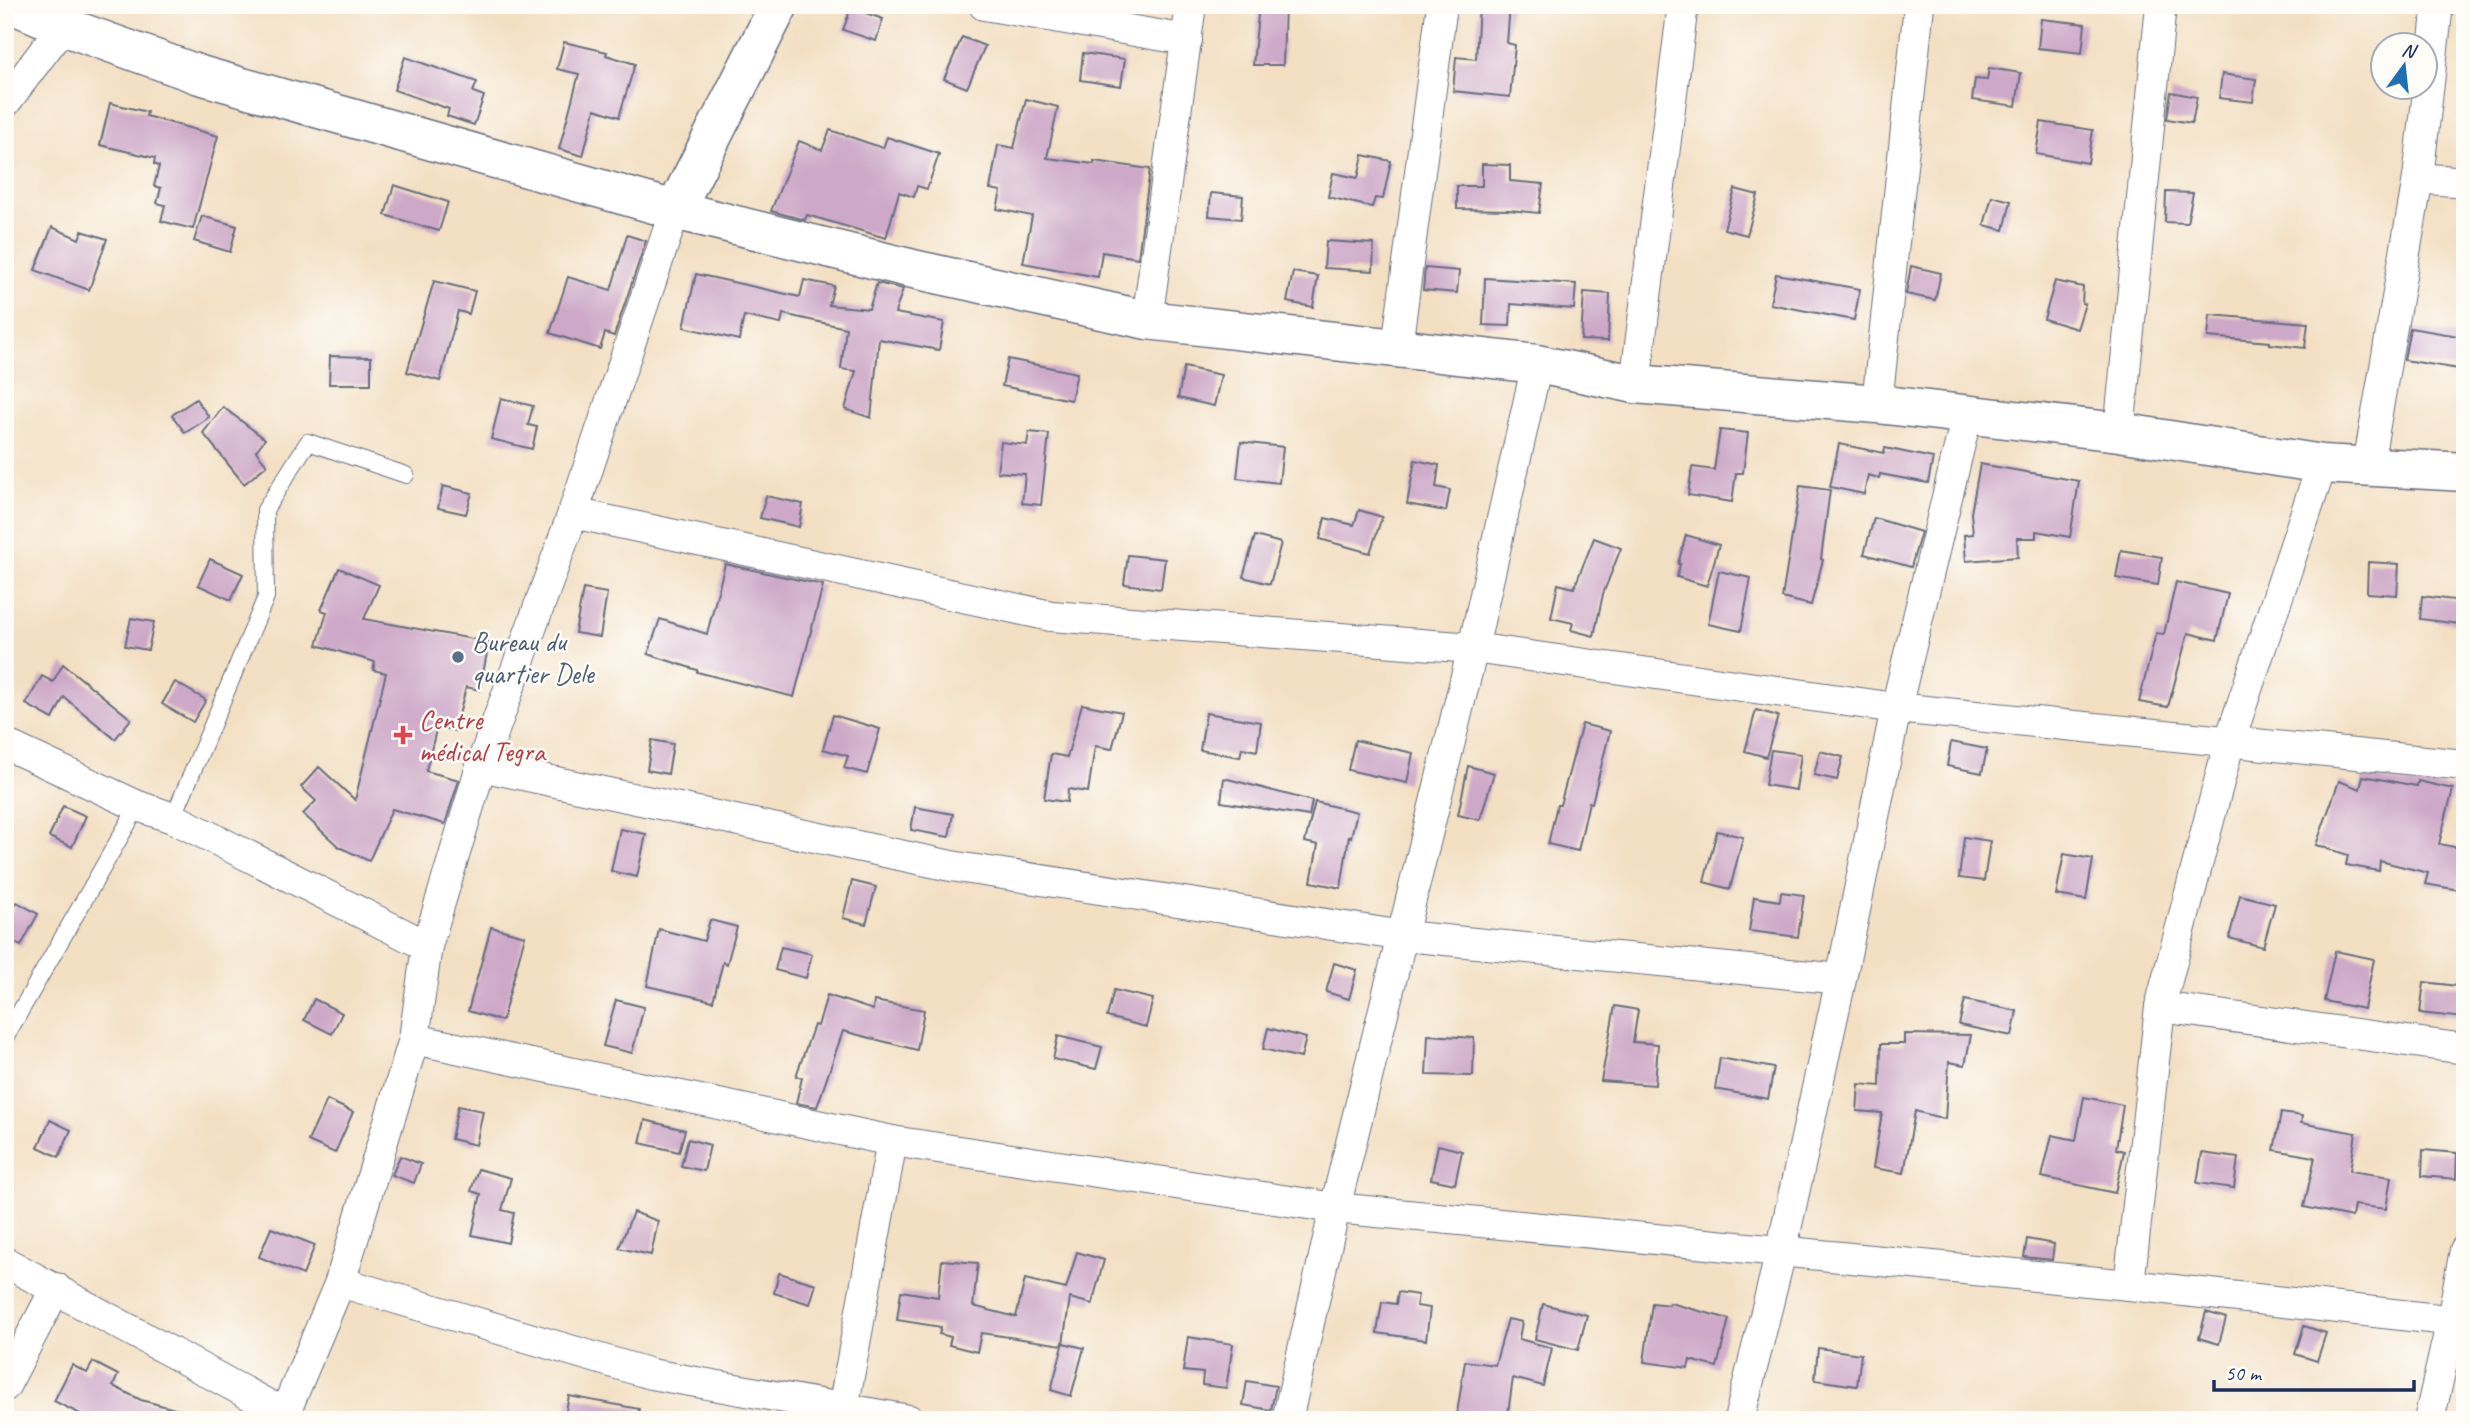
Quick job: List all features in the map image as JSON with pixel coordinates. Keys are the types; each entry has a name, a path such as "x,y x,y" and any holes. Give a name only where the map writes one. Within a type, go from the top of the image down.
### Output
{"main road":[{"path":"14,5 63,26 200,75 676,210 913,269 1147,320 1537,364 1635,384 1877,404 2119,432 2322,464 2465,472"},
{"path":"676,210 779,5"}],"street":[{"path":"984,5 1187,40"},
{"path":"1147,320 1191,5"},
{"path":"1396,346 1442,5"},
{"path":"1635,384 1683,5"},
{"path":"1877,404 1919,5"},
{"path":"2119,432 2161,5"},
{"path":"2368,465 2418,178 2438,5"},
{"path":"5,103 63,26"},
{"path":"2418,178 2465,182"},
{"path":"5,1262 56,1288 283,1417 340,1282 414,1039 427,946 481,765 573,513 676,210"},
{"path":"1287,1420 1335,1208 1473,648 1537,364"},
{"path":"1739,1420 1781,1252 1841,979 1896,708 1967,415"},
{"path":"2129,1285 2160,1007 2230,740 2322,464"},
{"path":"573,513 1051,616 1473,648 1896,708 2465,765"},
{"path":"5,744 138,806 173,818 427,946"},
{"path":"481,765 951,866 1404,936 1841,979"},
{"path":"2160,1007 2465,1049"},
{"path":"414,1039 892,1141 1335,1208 2129,1285 2458,1321"},
{"path":"842,1414 892,1141"},
{"path":"2429,1420 2458,1321 2465,1250"},
{"path":"340,1282 652,1374 842,1414 909,1420"},
{"path":"5,1386 56,1288"}],"lane":[{"path":"173,818 266,597 265,510 308,442 406,475"},
{"path":"5,1038 138,806"}],"building":[{"path":"1259,5 1285,5 1283,65 1253,65"},
{"path":"1479,5 1510,5 1507,43 1515,45 1510,97 1453,91 1456,57 1476,59"},
{"path":"851,8 883,19 876,41 843,30"},
{"path":"2041,19 2085,24 2082,53 2038,48"},
{"path":"962,37 985,46 967,88 944,79"},
{"path":"564,42 607,52 606,55 635,64 619,117 595,109 583,156 559,149 579,74 557,69"},
{"path":"1083,53 1125,59 1121,86 1080,80"},
{"path":"405,57 477,82 473,92 484,96 474,125 447,116 449,109 394,90"},
{"path":"1989,68 2021,73 2016,106 1972,100 1975,79 1987,80"},
{"path":"2222,74 2256,79 2253,102 2219,98"},
{"path":"2171,92 2197,97 2192,123 2167,119"},
{"path":"1026,99 1058,107 1047,158 1150,169 1138,258 1102,252 1098,277 1023,263 1032,216 997,209 1001,191 990,189 998,145 1014,148"},
{"path":"110,103 147,112 146,116 218,136 193,229 161,221 165,205 157,203 161,188 154,186 159,166 154,164 155,158 100,145"},
{"path":"2041,122 2093,130 2088,163 2036,154"},
{"path":"830,130 883,148 887,137 939,154 927,189 917,186 914,197 899,192 886,238 807,215 805,220 771,211 799,141 822,150"},
{"path":"1363,155 1391,161 1383,199 1375,198 1372,207 1328,197 1333,173 1358,178"},
{"path":"1482,164 1510,165 1510,181 1543,184 1539,213 1457,209 1457,186 1482,186"},
{"path":"394,185 448,202 439,231 385,215"},
{"path":"1735,189 1758,195 1747,235 1724,229"},
{"path":"2166,192 2193,193 2187,223 2165,222"},
{"path":"1211,193 1243,196 1241,219 1209,216"},
{"path":"1992,196 2011,201 2004,230 1984,225"},
{"path":"202,216 237,226 230,252 194,241"},
{"path":"52,227 79,239 82,231 107,239 89,290 35,270"},
{"path":"627,235 646,241 614,336 605,333 600,349 550,333 568,277 611,290"},
{"path":"1326,241 1374,244 1373,271 1324,268"},
{"path":"1911,266 1941,273 1935,300 1906,294"},
{"path":"1425,268 1459,271 1457,293 1423,290"},
{"path":"1293,272 1318,276 1313,307 1287,302"},
{"path":"696,274 800,297 804,280 834,286 829,305 869,309 877,283 903,289 895,313 944,322 939,350 879,339 871,418 845,409 856,371 841,369 846,328 783,314 781,324 744,316 739,340 684,327"},
{"path":"1776,274 1860,289 1854,320 1770,304"},
{"path":"1485,278 1576,284 1574,309 1511,304 1510,326 1483,325"},
{"path":"434,281 475,291 469,314 458,311 440,381 407,372"},
{"path":"2055,281 2083,287 2082,303 2085,304 2077,329 2044,319"},
{"path":"1584,292 1610,294 1608,341 1581,340"},
{"path":"2210,315 2308,323 2305,348 2208,337"},
{"path":"2410,328 2465,337 2465,370 2404,360"},
{"path":"330,356 371,357 371,384 329,384"},
{"path":"1008,359 1077,373 1071,400 1002,386"},
{"path":"1184,367 1221,375 1214,406 1178,398"},
{"path":"501,398 533,406 528,425 537,427 532,449 491,439"},
{"path":"196,399 209,417 185,433 172,415"},
{"path":"223,407 265,439 256,451 267,465 244,484 203,433"},
{"path":"1720,430 1748,433 1743,473 1736,473 1732,502 1688,495 1692,467 1714,470"},
{"path":"1029,432 1049,434 1041,505 1022,503 1025,474 997,472 1001,442 1027,445"},
{"path":"1241,442 1283,447 1279,483 1237,478"},
{"path":"1839,444 1884,453 1885,448 1933,458 1928,483 1880,474 1879,478 1868,475 1864,494 1830,487"},
{"path":"1415,460 1439,465 1436,487 1450,490 1446,511 1407,504"},
{"path":"1980,464 2079,481 2070,537 2036,531 2036,538 2017,538 2018,557 1966,561 1964,535 1973,534 1971,513"},
{"path":"443,486 472,493 466,514 438,508"},
{"path":"1800,486 1830,490 1823,560 1811,605 1782,598"},
{"path":"766,496 803,504 799,527 760,518"},
{"path":"1359,510 1382,517 1370,553 1320,539 1325,518 1354,525"},
{"path":"1874,518 1921,532 1911,567 1864,554"},
{"path":"1686,535 1719,545 1707,586 1677,577"},
{"path":"1255,536 1281,543 1270,584 1243,577"},
{"path":"1594,538 1621,548 1603,594 1594,636 1571,630 1573,623 1551,618 1558,584 1574,588"},
{"path":"2121,550 2162,557 2158,585 2116,578"},
{"path":"1128,555 1165,559 1161,589 1124,584"},
{"path":"210,559 243,574 231,600 198,585"},
{"path":"2368,562 2399,564 2397,595 2367,593"},
{"path":"725,564 823,585 794,697 697,672 648,654 660,619 707,634"},
{"path":"339,568 379,585 364,619 489,642 480,690 466,687 455,731 437,726 426,771 459,780 445,824 392,809 369,861 339,847 303,814 316,801 301,787 319,767 355,800 386,673 373,670 375,662 317,645 327,612 321,610"},
{"path":"1719,571 1751,578 1741,631 1708,624"},
{"path":"2176,582 2228,594 2217,640 2188,633 2168,707 2139,702 2156,633 2164,634"},
{"path":"583,589 607,593 600,637 575,633"},
{"path":"2422,596 2462,601 2459,624 2420,619"},
{"path":"131,618 154,622 148,650 125,646"},
{"path":"63,664 131,719 115,739 64,697 53,719 26,704 42,676 53,682"},
{"path":"175,682 206,700 193,722 162,704"},
{"path":"1082,704 1122,712 1112,749 1095,746 1088,792 1068,789 1067,802 1044,799 1051,754 1067,757"},
{"path":"1756,710 1778,716 1766,757 1745,751"},
{"path":"1206,713 1261,722 1257,751 1242,748 1240,757 1200,750"},
{"path":"833,715 880,729 867,774 844,768 848,756 823,749"},
{"path":"1582,724 1610,731 1578,851 1548,844"},
{"path":"652,740 673,744 668,774 647,770"},
{"path":"1355,740 1413,753 1407,783 1348,770"},
{"path":"1951,742 1987,749 1982,773 1947,766"},
{"path":"1771,750 1801,754 1796,790 1765,785"},
{"path":"1820,751 1843,757 1837,780 1814,775"},
{"path":"1468,766 1494,773 1480,820 1458,815"},
{"path":"2363,776 2417,786 2418,781 2453,789 2439,844 2465,849 2465,891 2425,884 2428,873 2380,861 2379,871 2346,865 2348,855 2316,845 2339,781 2360,789"},
{"path":"1224,778 1312,801 1309,816 1221,802"},
{"path":"1315,802 1357,812 1351,837 1349,836 1341,888 1311,882 1318,845 1305,842"},
{"path":"63,806 86,816 72,847 49,837"},
{"path":"915,807 953,814 949,837 911,830"},
{"path":"620,829 646,834 637,877 611,871"},
{"path":"1717,831 1743,837 1730,889 1704,882"},
{"path":"1964,837 1990,841 1984,881 1959,878"},
{"path":"2064,854 2093,859 2086,900 2056,895"},
{"path":"852,881 876,887 866,924 843,918"},
{"path":"1781,892 1804,895 1798,937 1749,931 1754,897 1780,901"},
{"path":"2240,895 2275,904 2263,947 2229,938"},
{"path":"17,902 38,914 21,946 5,938 5,923"},
{"path":"710,920 737,927 727,964 723,962 713,1001 647,986 659,929 704,941"},
{"path":"491,927 525,936 502,1021 468,1011"},
{"path":"781,947 812,954 806,978 775,970"},
{"path":"2335,951 2374,959 2364,1009 2324,1001"},
{"path":"1334,963 1357,970 1349,999 1326,992"},
{"path":"2424,982 2465,987 2465,1018 2420,1013"},
{"path":"1114,990 1153,999 1146,1027 1107,1017"},
{"path":"827,995 873,1010 874,1001 924,1010 917,1050 843,1031 817,1107 796,1103 802,1078 796,1076 814,1025 818,1026"},
{"path":"314,999 342,1013 332,1034 304,1020"},
{"path":"616,1000 644,1007 632,1053 603,1046"},
{"path":"1965,1000 2017,1011 2012,1036 1959,1025"},
{"path":"1615,1006 1638,1010 1633,1042 1658,1044 1655,1085 1601,1081"},
{"path":"1268,1028 1306,1038 1301,1058 1263,1049"},
{"path":"1904,1034 1971,1035 1965,1065 1949,1062 1945,1119 1915,1111 1904,1173 1873,1168 1882,1113 1857,1111 1859,1084 1880,1086 1881,1044 1904,1044"},
{"path":"1428,1035 1474,1038 1473,1076 1426,1075"},
{"path":"1058,1036 1102,1047 1096,1069 1053,1059"},
{"path":"1720,1058 1774,1068 1768,1099 1715,1089"},
{"path":"2084,1097 2123,1105 2116,1149 2124,1151 2115,1193 2042,1177 2052,1135 2076,1140"},
{"path":"327,1100 353,1112 335,1153 308,1141"},
{"path":"458,1106 483,1111 476,1145 451,1139"},
{"path":"2281,1113 2302,1116 2301,1123 2356,1133 2350,1171 2391,1177 2386,1209 2354,1205 2352,1217 2304,1207 2315,1157 2274,1150"},
{"path":"50,1120 71,1130 59,1157 38,1147"},
{"path":"645,1120 685,1130 679,1152 640,1143"},
{"path":"688,1139 710,1145 704,1171 681,1166"},
{"path":"1438,1145 1462,1151 1455,1184 1431,1179"},
{"path":"2423,1150 2457,1153 2456,1179 2422,1176"},
{"path":"2202,1153 2238,1158 2234,1188 2197,1183"},
{"path":"400,1156 421,1164 414,1183 392,1175"},
{"path":"478,1169 511,1178 502,1210 514,1213 508,1243 472,1235 481,1194 471,1191"},
{"path":"633,1212 658,1221 651,1255 619,1248"},
{"path":"271,1228 315,1245 303,1275 259,1257"},
{"path":"2027,1239 2054,1244 2052,1260 2024,1257"},
{"path":"1077,1252 1104,1260 1092,1304 1070,1298 1063,1343 1084,1348 1071,1396 1051,1390 1063,1345 981,1333 977,1352 949,1345 951,1337 939,1334 941,1327 897,1320 901,1291 938,1297 942,1260 978,1263 973,1306 1016,1317 1025,1279 1066,1289"},
{"path":"779,1273 816,1284 810,1304 774,1293"},
{"path":"1398,1292 1418,1295 1416,1306 1430,1308 1426,1340 1377,1333 1382,1302 1396,1304"},
{"path":"1652,1303 1670,1303 1729,1319 1717,1367 1690,1360 1688,1368 1644,1362"},
{"path":"1543,1304 1587,1315 1578,1350 1535,1339"},
{"path":"2206,1312 2226,1318 2219,1344 2199,1338"},
{"path":"1508,1319 1522,1322 1519,1339 1552,1348 1543,1386 1513,1378 1507,1420 1456,1420 1465,1361 1495,1365"},
{"path":"2304,1326 2326,1333 2317,1361 2295,1354"},
{"path":"1188,1337 1233,1344 1226,1388 1202,1385 1203,1373 1183,1371"},
{"path":"1818,1348 1861,1354 1857,1386 1815,1380"},
{"path":"93,1362 118,1375 113,1386 141,1400 190,1413 189,1420 92,1420 54,1401 72,1365 87,1373"},
{"path":"1247,1381 1276,1386 1271,1410 1243,1405"},
{"path":"569,1396 639,1409 638,1420 564,1420"}],"place":[{"name":"Bureau du quartier Dele","path":"458,657"},
{"name":"Centre médical Tegra","path":"403,735"}]}
